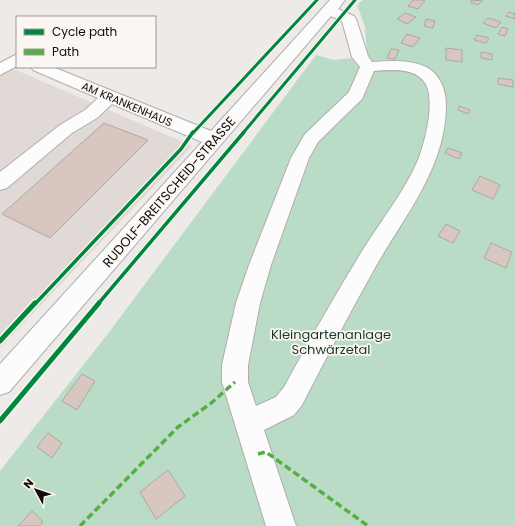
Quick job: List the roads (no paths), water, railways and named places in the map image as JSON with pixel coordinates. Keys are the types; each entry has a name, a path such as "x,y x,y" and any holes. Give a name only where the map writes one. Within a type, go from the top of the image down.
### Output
{"street":[{"path":"334,5 349,20 360,57 368,67"},
{"name":"RUDOLF-BREITSCHEID-STRASSE","path":"0,383 334,5"},
{"path":"0,51 16,58"},
{"path":"0,70 16,59"},
{"path":"281,526 235,382 235,365 248,303 260,265 300,158 311,138 356,95 368,67"},
{"path":"248,424 285,406 293,396 344,300 425,166 434,132 438,106 438,93 434,83 426,74 413,68 368,67"},
{"name":"AM KRANKENHAUS","path":"41,68 215,140"},
{"path":"0,183 66,128 91,114 110,96"}],"park label":[{"name":"Kleingartenanlage Schwärzetal","path":"331,342"}]}
